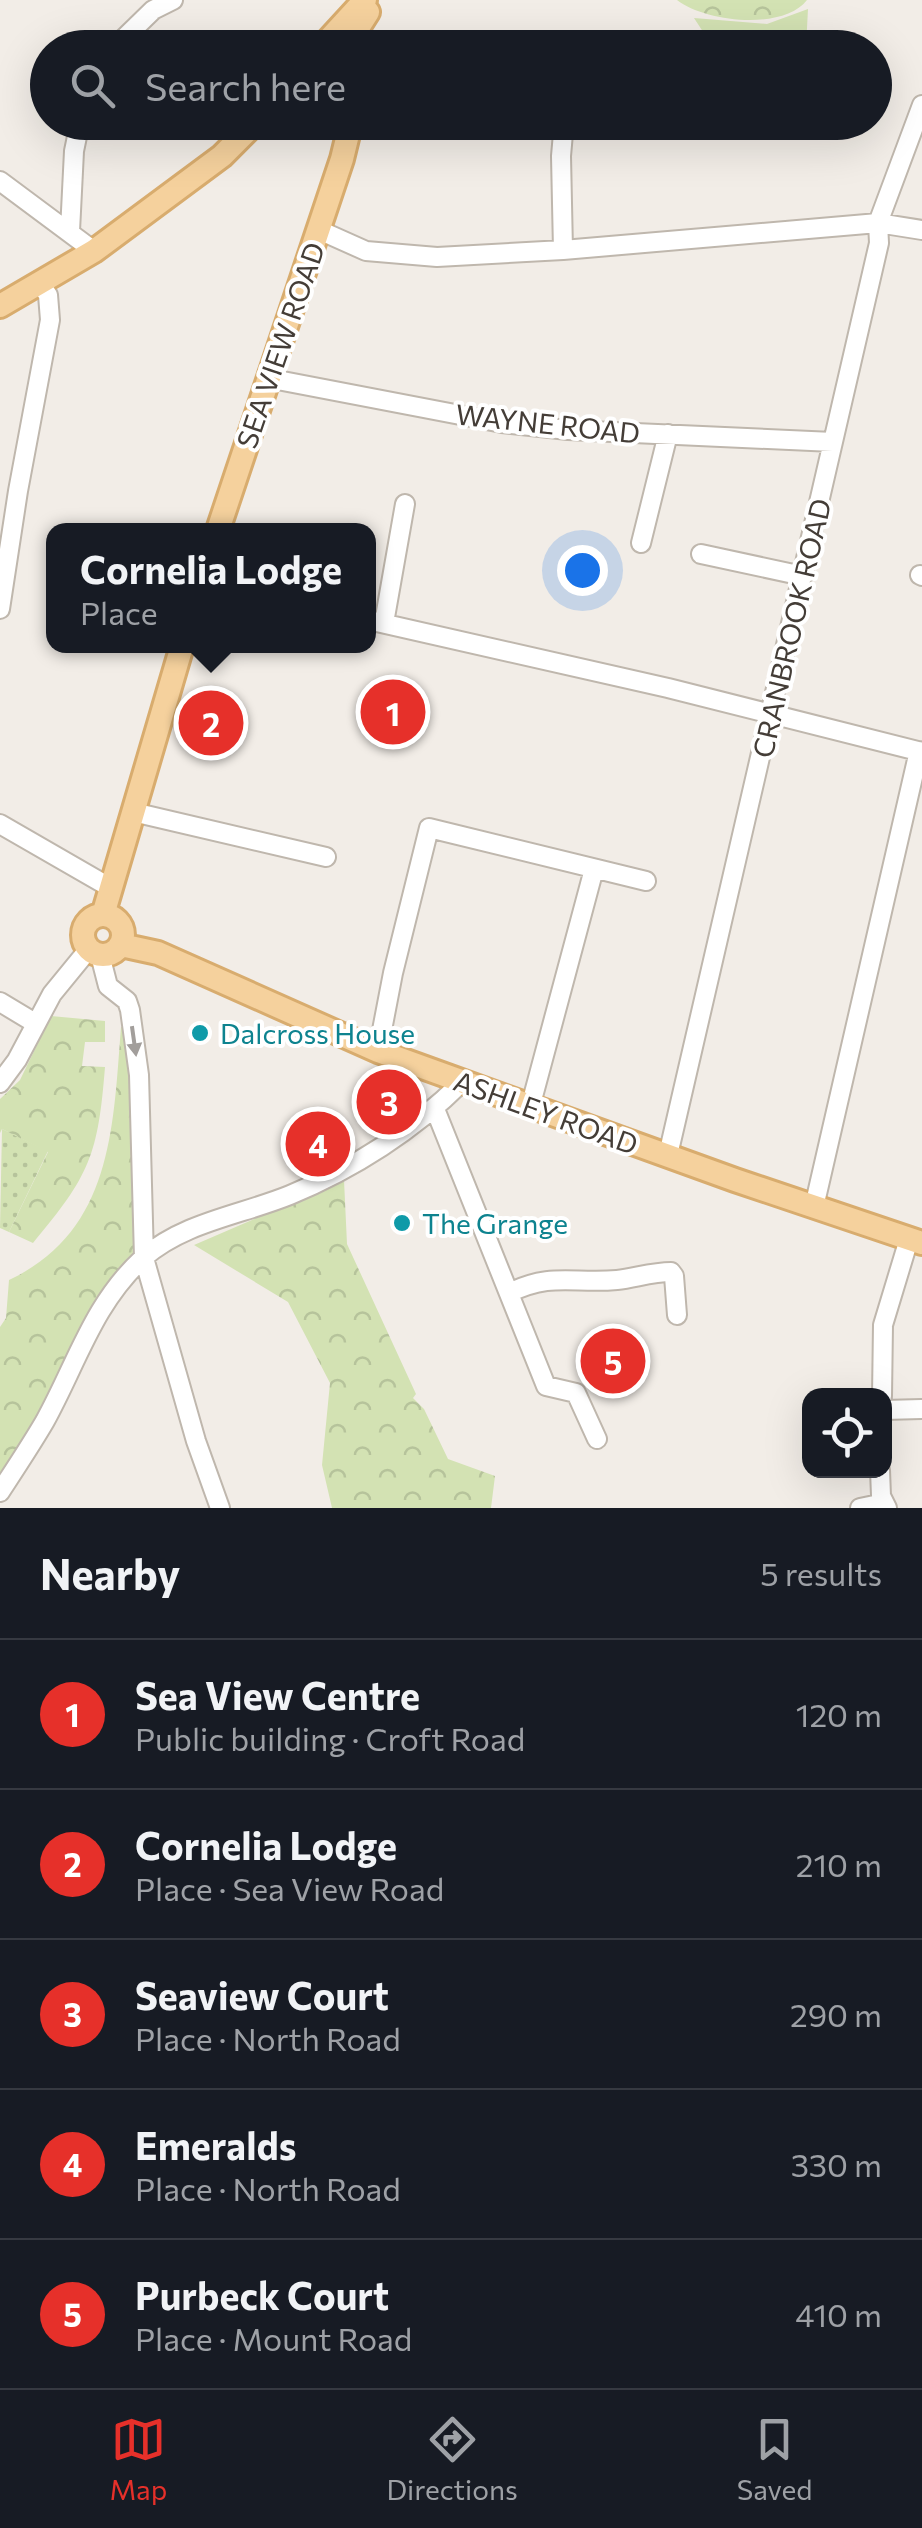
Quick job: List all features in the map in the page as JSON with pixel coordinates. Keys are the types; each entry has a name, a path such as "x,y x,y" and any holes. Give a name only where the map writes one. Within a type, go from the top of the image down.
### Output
{"main road":[{"path":"341,30 369,0"},
{"path":"356,30 369,0"},
{"path":"0,306 94,251 238,140"},
{"name":"SEA VIEW ROAD","path":"220,523 346,140"},
{"name":"SEA VIEW ROAD","path":"342,159 352,140"},
{"path":"103,915 118,922 123,933 103,950 82,937 85,924 103,915 180,653"},
{"name":"ASHLEY ROAD","path":"103,950 168,957 378,1051 916,1241"}],"street":[{"path":"132,30 153,10 173,0"},
{"name":"CRANBROOK ROAD","path":"668,1155 772,714 878,243 878,223 922,105"},
{"path":"70,232 76,140"},
{"path":"562,140 564,250"},
{"path":"0,181 94,251"},
{"path":"319,230 366,251 437,257 878,223 922,230"},
{"path":"0,609 50,320 48,295 39,282"},
{"name":"WAYNE ROAD","path":"267,378 502,423 568,430 833,442"},
{"path":"641,543 668,434"},
{"path":"405,504 376,622 921,752 814,1208"},
{"path":"701,554 803,576"},
{"path":"133,812 326,857"},
{"path":"0,824 110,888"},
{"path":"378,1051 392,973 429,828 646,881"},
{"path":"531,1104 594,869"},
{"path":"0,1083 66,975 103,950 108,986 126,1001 130,1010 139,1076 144,1258 196,1441 220,1508"},
{"path":"0,1002 35,1024"},
{"path":"0,1492 45,1420 108,1295 144,1258 165,1242 204,1224 290,1195 373,1152 435,1109 462,1082"},
{"path":"435,1109 546,1386 576,1394 597,1439"},
{"path":"882,1388 883,1325 916,1241"},
{"path":"509,1293 555,1278 615,1280 671,1272 677,1315"},
{"path":"892,1410 922,1409"},
{"path":"860,1508 885,1506 881,1478"}],"green space":[{"path":"677,0 807,0 780,16 744,20 706,14"},
{"path":"808,9 807,30 702,30 694,18 767,24"},
{"path":"51,1016 105,1021 105,1042 85,1042 82,1066 105,1067 99,1122 88,1162 67,1199 33,1243 9,1232 48,1152 2,1129 0,1133 0,1099 20,1080"},
{"path":"121,1027 133,1028 144,1258 108,1295 0,1492 0,1327 6,1318 9,1280 43,1259 69,1234 88,1205 109,1138"},
{"path":"2,1129 48,1151 9,1232 0,1228"},
{"path":"344,1180 347,1244 416,1394 413,1398 424,1409 448,1459 495,1476 491,1508 332,1508 322,1465 330,1383 288,1302 194,1245"}],"place":[{"name":"Sea View Centre","path":"393,712"},
{"name":"Cornelia Lodge","path":"211,723"},
{"name":"Dalcross House","path":"200,1033"},
{"name":"Seaview Court","path":"389,1102"},
{"name":"Emeralds","path":"318,1144"},
{"name":"The Grange","path":"402,1223"},
{"name":"Purbeck Court","path":"613,1361"}]}
